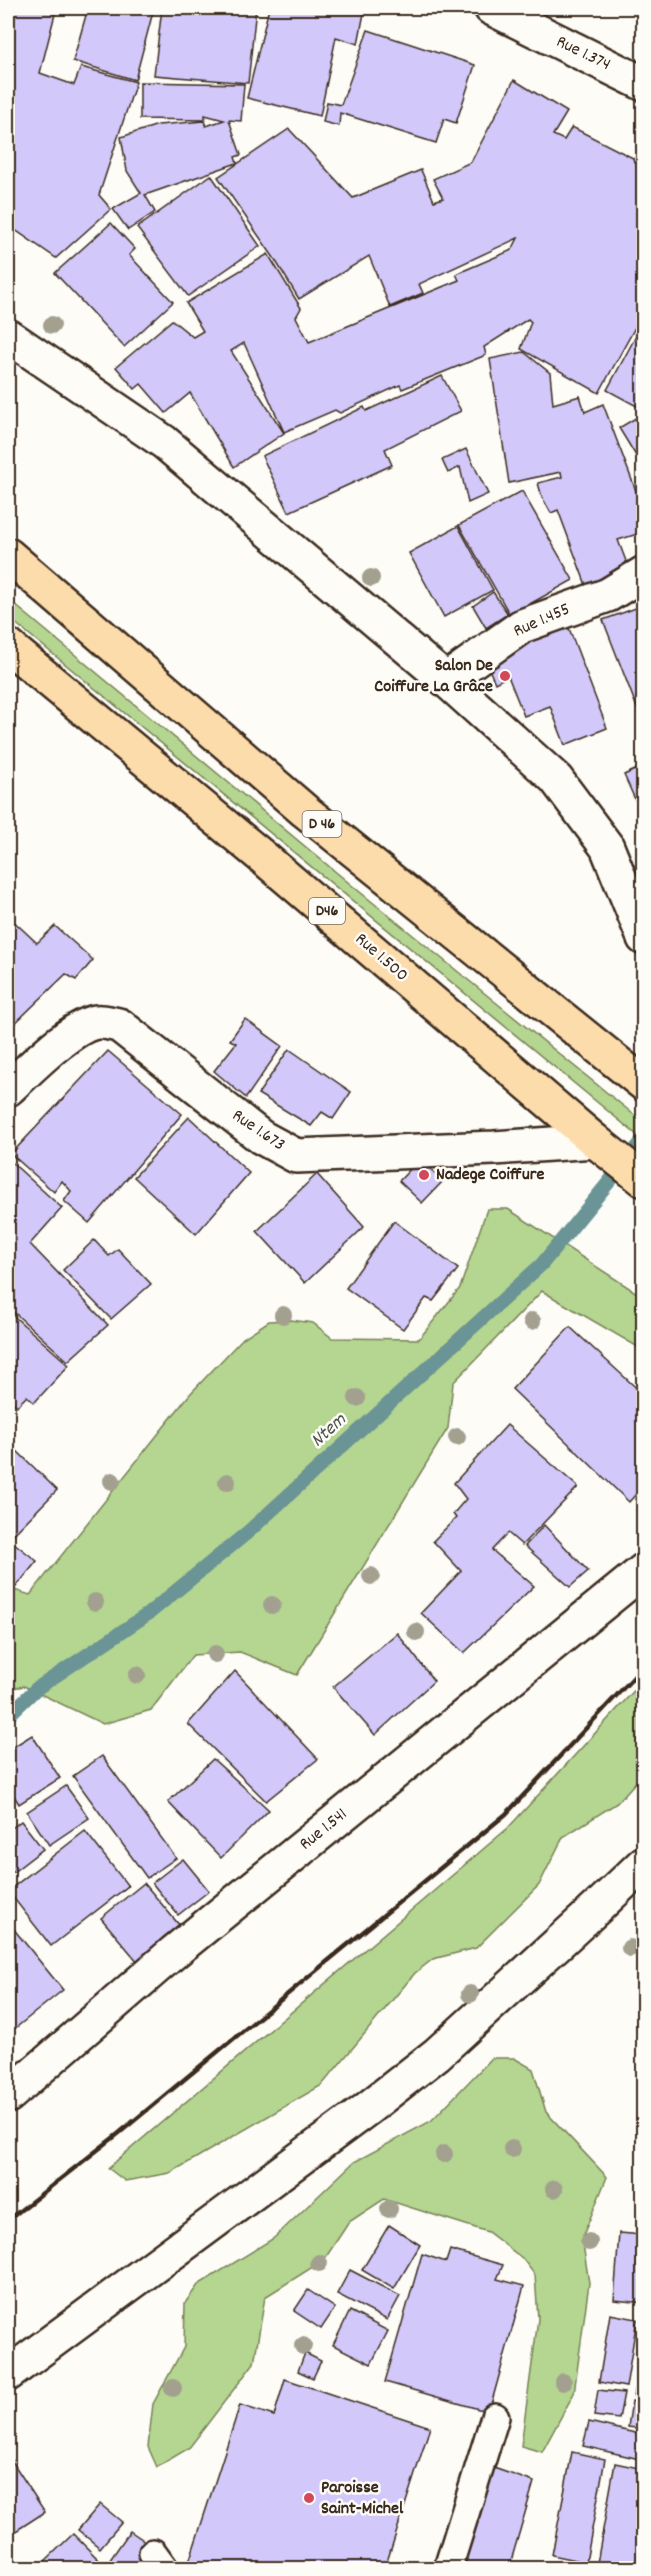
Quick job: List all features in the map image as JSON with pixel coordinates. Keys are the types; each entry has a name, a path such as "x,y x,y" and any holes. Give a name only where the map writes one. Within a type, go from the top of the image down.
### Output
{"main road":[{"name":"D 46","path":"8,555 305,811 644,1084"},
{"name":"Rue 1.500","path":"8,646 266,859 595,1141 644,1180"}],"street":[{"name":"Rue 1.374","path":"491,8 644,84"},
{"path":"8,336 164,442 446,680 556,779 607,847 644,938"},
{"name":"Rue 1.455","path":"446,680 522,626 608,595 644,573"},
{"name":"Rue 1.673","path":"8,1089 83,1026 99,1021 119,1025 261,1137 296,1156 494,1148 595,1141"},
{"name":"Rue 1.541","path":"8,2096 174,1952 644,1570"},
{"path":"8,2374 367,2109 437,2054 644,1863"}],"lane":[{"path":"448,2568 495,2417"}],"green space":[{"path":"8,599 355,888 643,1122 643,1140 8,617"},
{"path":"487,1209 508,1209 643,1297 643,1350 542,1291 453,1383 448,1428 297,1675 240,1652 193,1655 151,1710 103,1724 24,1686 8,1689 8,1588 30,1595 190,1394 243,1338 269,1321 291,1320 313,1323 332,1338 419,1339 460,1288"},
{"path":"643,1681 643,1774 617,1803 563,1837 539,1885 476,1948 433,1959 415,1973 322,2085 170,2173 125,2181 108,2168 508,1828"},
{"path":"492,2058 514,2058 533,2069 546,2112 607,2177 582,2238 589,2283 574,2393 542,2452 521,2446 538,2319 535,2275 522,2258 488,2232 384,2199 349,2222 324,2260 265,2297 254,2363 189,2448 157,2467 148,2447 153,2404 184,2347 185,2303 198,2285 274,2238 354,2162 431,2121"}],"building":[{"path":"8,8 56,10 40,73 74,85 81,67 136,82 99,195 111,209 56,258 8,225"},
{"path":"88,8 154,8 135,80 73,61"},
{"path":"162,8 256,8 248,83 154,75"},
{"path":"269,8 365,8 358,44 336,37 320,116 247,98"},
{"path":"368,30 475,65 456,123 444,119 436,143 340,113 339,126 323,122 327,102 341,105"},
{"path":"514,80 567,112 553,135 564,140 572,127 644,166 644,311 599,393 521,349 531,322 528,319 484,347 486,355 402,389 400,385 340,413 335,410 284,432 244,343 231,351 284,433 234,467 190,393 166,413 141,384 135,389 116,367 172,320 193,337 203,331 186,303 268,254 301,308 296,317 309,342 459,280 456,274 512,250 518,238 419,284 423,293 390,307 369,256 299,299 274,258 218,177 289,129 353,198 421,170 434,201 443,198 433,179 471,162"},
{"path":"140,82 244,84 241,121 229,120 241,155 235,157 237,163 145,195 155,212 128,230 113,209 141,193 127,171 121,137 158,125 204,121 206,126 224,120 205,115 205,120 140,119"},
{"path":"211,175 260,246 188,296 137,228"},
{"path":"111,223 135,249 129,255 173,302 124,347 55,273"},
{"path":"644,321 644,410 607,390"},
{"path":"524,352 550,373 553,404 580,396 585,412 603,404 644,512 644,532 618,540 629,569 586,585 558,510 551,513 542,497 538,483 562,477 561,472 509,483 490,359"},
{"path":"442,376 461,411 385,449 392,465 289,512 262,456 364,407 366,411"},
{"path":"639,416 644,423 644,469 619,428"},
{"path":"466,449 488,494 468,503 460,467 448,473 442,460"},
{"path":"522,491 573,580 510,615 459,525"},
{"path":"458,526 493,590 444,617 409,553"},
{"path":"493,592 508,614 486,628 473,606"},
{"path":"644,605 644,726 603,620"},
{"path":"567,623 607,728 565,745 550,706 524,716 508,676 495,683 485,660"},
{"path":"644,766 644,815 642,815 624,775"},
{"path":"8,916 37,943 55,926 93,960 76,980 66,974 8,1030"},
{"path":"245,1019 282,1046 246,1098 214,1071 236,1043 230,1040"},
{"path":"289,1049 351,1092 333,1119 322,1112 311,1126 258,1094"},
{"path":"108,1051 182,1114 89,1223 64,1201 71,1191 62,1181 54,1192 11,1154"},
{"path":"189,1117 249,1173 196,1234 134,1177"},
{"path":"8,1159 62,1208 30,1244 108,1325 68,1361 8,1307"},
{"path":"420,1159 443,1181 422,1203 399,1181"},
{"path":"317,1174 364,1227 305,1283 257,1231"},
{"path":"394,1221 458,1269 433,1301 426,1298 403,1329 346,1288"},
{"path":"94,1240 109,1256 118,1249 151,1284 111,1319 63,1270"},
{"path":"8,1311 69,1365 34,1403 27,1396 17,1406 8,1397"},
{"path":"570,1327 644,1395 644,1485 629,1502 512,1389"},
{"path":"507,1425 578,1487 522,1545 508,1533 492,1550 534,1586 464,1653 421,1613 461,1571 433,1541 456,1518 453,1514 466,1499 454,1483"},
{"path":"8,1449 11,1452 15,1449 57,1490 9,1539 37,1561 16,1587 8,1579"},
{"path":"544,1525 588,1571 570,1587 525,1546"},
{"path":"397,1633 434,1681 375,1735 333,1687"},
{"path":"235,1671 318,1759 266,1801 188,1724"},
{"path":"32,1735 60,1778 19,1804 8,1786 8,1750"},
{"path":"102,1756 176,1858 147,1878 73,1776"},
{"path":"213,1759 269,1810 221,1858 168,1802"},
{"path":"66,1786 89,1818 49,1845 27,1812"},
{"path":"21,1821 43,1849 8,1876 8,1831"},
{"path":"85,1831 128,1886 51,1946 8,1891"},
{"path":"183,1859 209,1891 178,1915 152,1883"},
{"path":"144,1883 180,1926 138,1962 101,1918"},
{"path":"8,1922 63,1990 8,2034"},
{"path":"389,2225 420,2245 394,2289 362,2270"},
{"path":"619,2233 644,2235 644,2303 614,2300"},
{"path":"450,2250 503,2265 497,2279 524,2286 489,2412 385,2382 422,2254 446,2262"},
{"path":"350,2270 400,2296 387,2320 337,2294"},
{"path":"308,2290 335,2308 321,2329 294,2311"},
{"path":"350,2311 388,2331 371,2364 333,2345"},
{"path":"610,2314 637,2319 626,2387 599,2382"},
{"path":"644,2343 644,2398 634,2397"},
{"path":"305,2353 321,2361 313,2378 298,2371"},
{"name":"Paroisse Saint-Michel","path":"285,2379 430,2427 385,2568 187,2568 240,2405 274,2416"},
{"path":"598,2390 624,2393 619,2419 594,2416"},
{"path":"632,2401 644,2403 644,2429 628,2427"},
{"path":"589,2422 644,2435 644,2460 583,2446"},
{"path":"572,2452 605,2459 586,2562 552,2555"},
{"path":"8,2455 45,2512 8,2536"},
{"path":"615,2463 644,2469 644,2539 638,2568 597,2563"},
{"path":"488,2466 534,2482 509,2568 484,2568 458,2561"},
{"path":"100,2504 122,2522 100,2548 78,2530"},
{"path":"130,2531 185,2568 113,2568 107,2564"},
{"path":"73,2534 102,2563 96,2568 51,2568 45,2561"}],"waterway":[{"name":"Ntem","path":"8,1716 36,1689 148,1614 248,1532 542,1264 644,1139"}],"railway":[{"path":"8,2220 118,2134 506,1814 644,1666"}],"place":[{"name":"Salon De Coiffure La Grâce","path":"505,676"},
{"name":"Nadege Coiffure","path":"424,1175"},
{"name":"Paroisse Saint-Michel","path":"309,2498"}]}
